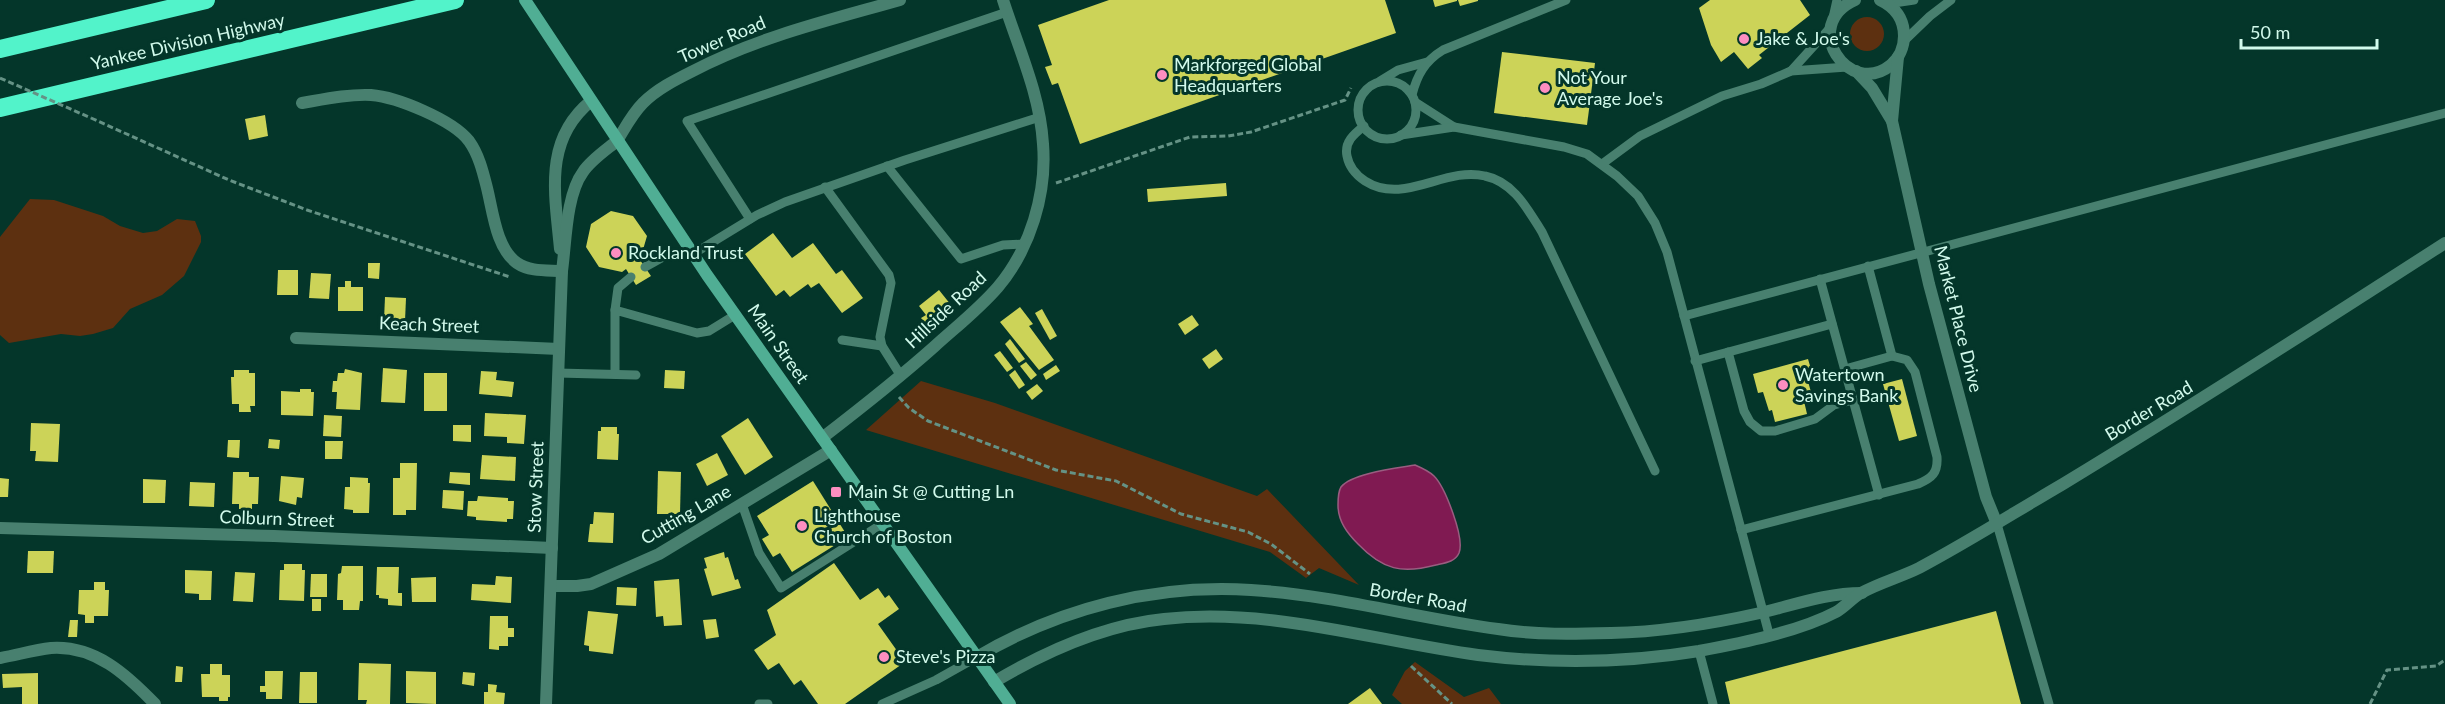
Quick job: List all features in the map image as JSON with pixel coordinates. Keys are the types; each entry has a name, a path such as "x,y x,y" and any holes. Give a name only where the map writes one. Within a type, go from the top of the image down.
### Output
{"highway":[{"name":"Yankee Division Highway","path":"0,49 206,0"},
{"name":"Yankee Division Highway","path":"0,108 455,0"}],"main road":[{"name":"Main Street","path":"525,0 735,315 1010,704"}],"street":[{"name":"Tower Road","path":"617,141 643,103 668,84 702,66 786,33 900,0"},
{"path":"1832,24 1846,4 1855,0"},
{"path":"1883,2 1900,18 1904,29 1904,41"},
{"name":"Hillside Road","path":"822,438 901,376 988,298 1006,278 1024,244 1037,208 1043,181 1044,144 1040,117 1004,6"},
{"name":"Market Place Drive","path":"1832,24 1829,38 1832,50 1840,61 1872,88 1892,121"},
{"name":"Market Place Drive","path":"1904,41 1898,57 1892,121 1922,252 1986,497 1997,524"},
{"path":"1851,69 1873,73 1885,69 1898,57"},
{"path":"302,103 360,95 384,97 398,100 454,128 468,139 478,157 498,230 508,254 520,265 562,271"},
{"name":"Stow Street","path":"562,271 555,192 557,159 567,125 591,101"},
{"name":"Stow Street","path":"546,704 562,271 570,211 578,180 585,168 617,141"},
{"name":"Border Road","path":"994,682 1038,657 1101,633 1162,619 1196,617 1270,620 1476,654 1553,661 1623,660 1699,651 1769,634 1827,616 1862,593 1916,570 1997,524 2197,403 2445,243"},
{"name":"Keach Street","path":"296,338 560,349"},
{"name":"Cutting Lane","path":"551,586 591,584 659,554 831,450"},
{"name":"Colburn Street","path":"0,528 274,536 552,548"},
{"name":"Border Road","path":"977,657 1015,636 1079,611 1120,600 1184,590 1252,590 1299,595 1489,628 1584,634 1651,631 1704,624 1763,612 1829,594 1862,593"},
{"path":"0,658 51,648 81,652 117,668 155,704"}],"lane":[{"path":"1566,0 1449,47 1427,62 1398,70 1367,90 1360,102 1359,115 1364,126 1381,138 1454,127 1587,153 1638,196 1655,223 1667,252 1769,634"},
{"path":"1791,71 1832,24 1837,0"},
{"path":"1883,2 1914,0"},
{"path":"1904,41 1951,0"},
{"path":"750,219 687,121 1004,6"},
{"path":"1401,135 1412,124 1415,117 1413,98 1417,76 1427,62"},
{"path":"1602,164 1626,144 1673,118 1722,96 1761,84 1791,71 1851,69"},
{"path":"1378,82 1398,83 1413,98 1454,127"},
{"path":"1684,316 2445,113"},
{"path":"645,267 663,257 693,254 775,206 825,187 1040,117"},
{"path":"1364,126 1350,139 1346,153 1352,171 1370,184 1380,188 1405,189 1459,176 1485,175 1509,187 1519,198 1542,232 1655,471"},
{"path":"887,166 962,259 1002,245 1024,244"},
{"path":"825,187 889,275 891,283 880,337 882,346 901,376"},
{"path":"1868,266 1892,356"},
{"path":"615,374 615,310 618,288 631,277"},
{"path":"1820,279 1879,495"},
{"path":"615,310 698,333 709,331 735,315"},
{"path":"1695,361 1832,324"},
{"path":"842,340 882,346"},
{"path":"1728,352 1744,411 1750,422 1761,431 1775,431 1815,419 1834,405 1853,400"},
{"path":"1741,530 1918,484 1934,475 1938,468 1934,442 1915,372 1907,360 1892,356 1845,369"},
{"path":"558,373 636,375"},
{"path":"742,504 759,553 781,588 882,524"},
{"path":"1997,524 2049,704"},
{"path":"1699,651 1713,704"},
{"path":"882,704 936,680 977,657"},
{"path":"759,704 768,704"}],"path":[{"path":"0,78 229,180 396,241 516,279"},
{"path":"1055,183 1191,137 1228,136 1251,132 1345,100 1351,88"},
{"path":"909,408 928,421 1056,470 1116,481 1181,514 1248,532 1276,547 1310,574"},
{"path":"2370,704 2387,670 2436,666 2445,660"},
{"path":"1411,666 1452,704"}],"shaded area":[{"path":"1867,17 1879,22 1884,34 1879,46 1867,51 1855,46 1850,34 1855,22"},
{"path":"30,199 54,200 103,216 120,226 143,233 157,231 177,219 195,221 201,242 184,276 162,295 130,309 113,328 80,336 61,334 9,343 0,335 0,237"},
{"path":"921,381 995,403 1257,496 1267,489 1359,585 1319,568 1306,578 1270,552 866,430"},
{"path":"1415,465 1432,474 1443,491 1457,525 1459,553 1449,562 1424,568 1394,568 1367,553 1344,526 1338,505 1339,491 1347,482 1355,478"},
{"path":"1415,662 1464,697 1489,688 1501,704 1402,704 1392,695 1405,671"}],"building":[{"name":"Markforged Global Headquarters","path":"1109,0 1385,0 1396,33 1080,144 1058,83 1052,85 1045,67 1052,65 1038,25"},
{"path":"1433,0 1457,0 1457,1 1435,7"},
{"path":"1458,0 1478,0 1478,1 1460,6"},
{"name":"Jake & Joe's","path":"1710,0 1800,0 1810,15 1759,55 1762,58 1748,69 1734,52 1721,62 1711,45 1699,8"},
{"name":"Not Your Average Joe's","path":"1502,52 1595,63 1587,125 1494,113"},
{"path":"265,115 268,136 249,140 245,119"},
{"path":"1226,183 1227,196 1148,202 1147,189"},
{"name":"Rockland Trust","path":"611,211 633,216 647,236 640,260 651,276 636,285 626,269 622,272 599,267 586,247 591,224"},
{"path":"773,233 792,258 813,243 836,274 842,270 863,298 842,313 819,283 811,288 808,284 790,297 784,290 776,296 745,254"},
{"path":"368,263 380,263 379,279 368,278"},
{"path":"278,270 298,270 298,295 277,295"},
{"path":"311,273 331,274 329,299 309,298"},
{"path":"345,281 351,281 351,287 363,287 363,311 338,311 338,287 345,287"},
{"path":"939,290 955,310 934,327 930,321 926,324 921,318 926,315 919,306"},
{"path":"385,297 406,298 405,321 384,320"},
{"path":"1020,307 1033,324 1029,326 1054,360 1039,370 1000,322"},
{"path":"1042,309 1057,336 1050,340 1035,313"},
{"path":"1192,315 1199,325 1185,335 1178,324"},
{"path":"1010,339 1025,359 1019,363 1005,344"},
{"path":"1216,349 1223,359 1209,369 1202,359"},
{"path":"1000,351 1013,368 1007,372 994,355"},
{"name":"Watertown Savings Bank","path":"1808,359 1813,376 1807,378 1813,399 1804,401 1807,414 1775,422 1763,392 1758,393 1753,374"},
{"path":"1026,362 1037,375 1031,380 1020,366"},
{"path":"1056,365 1060,371 1046,380 1043,374"},
{"path":"383,368 407,370 405,403 381,402"},
{"path":"345,369 362,373 360,410 336,409 337,392 332,392 333,381 337,381 338,373 344,373"},
{"path":"234,370 249,370 249,373 255,373 255,406 250,406 251,412 239,412 239,404 232,404 231,377 234,377"},
{"path":"665,370 685,371 684,389 664,388"},
{"path":"1015,370 1025,385 1019,389 1009,375"},
{"path":"481,371 497,372 496,380 514,382 512,397 479,394"},
{"path":"424,373 447,373 447,411 424,411"},
{"path":"1902,379 1917,436 1899,441 1883,384"},
{"path":"1037,384 1043,391 1032,400 1026,392"},
{"path":"300,389 311,389 311,392 314,392 313,416 281,415 281,391 300,392"},
{"path":"485,413 526,415 524,444 507,443 507,437 484,436"},
{"path":"324,415 342,416 341,437 323,436"},
{"path":"748,418 773,457 745,475 721,436"},
{"path":"31,423 60,424 58,462 35,461 36,451 30,451"},
{"path":"453,425 471,425 471,442 453,441"},
{"path":"601,427 617,427 618,460 597,459 598,431 601,431"},
{"path":"269,439 280,440 279,449 268,448"},
{"path":"228,440 240,440 239,458 227,457"},
{"path":"325,441 343,441 342,459 325,459"},
{"path":"717,453 728,475 707,486 696,464"},
{"path":"482,455 516,457 515,481 480,479"},
{"path":"400,463 417,463 416,510 406,510 406,515 393,515 393,478 400,478"},
{"path":"658,471 681,472 680,514 657,514"},
{"path":"233,472 249,472 249,477 259,477 258,504 252,504 252,509 239,509 239,504 232,504"},
{"path":"450,472 470,473 470,485 449,483"},
{"path":"281,476 304,478 302,498 297,497 296,505 279,501"},
{"path":"350,477 368,478 368,483 370,483 369,513 353,513 353,510 344,509 345,487 350,487"},
{"path":"0,478 9,479 8,497 0,497"},
{"path":"143,479 166,480 165,503 143,503"},
{"name":"Lighthouse Church of Boston","path":"813,481 848,537 792,572 780,553 773,557 762,539 769,535 757,516"},
{"path":"190,482 215,483 214,507 189,506"},
{"path":"443,490 464,491 463,510 442,508"},
{"path":"478,496 508,498 508,501 514,501 513,519 507,519 507,522 476,520 476,517 467,516 468,501 477,501"},
{"path":"594,512 614,513 613,543 588,542"},
{"path":"28,551 54,551 53,573 27,573"},
{"path":"724,552 725,558 728,557 735,580 738,579 741,588 712,596 704,569 707,568 704,558"},
{"path":"834,563 860,600 878,588 885,598 889,595 899,609 878,624 905,662 845,704 818,704 801,680 794,685 779,663 768,670 754,650 776,635 767,610"},
{"path":"284,564 302,564 302,570 305,570 304,601 279,600 280,570 284,570"},
{"path":"342,566 363,566 363,601 360,601 359,610 343,610 343,600 337,600 338,574 341,573"},
{"path":"377,567 399,567 398,593 402,593 402,606 388,605 388,599 379,598 379,595 376,595"},
{"path":"185,570 212,571 211,600 199,600 199,594 185,593"},
{"path":"235,572 255,573 253,602 233,601"},
{"path":"311,574 327,574 327,597 310,597"},
{"path":"496,576 512,577 511,603 471,600 472,584 495,585"},
{"path":"436,577 436,602 412,602 411,578"},
{"path":"679,579 682,625 664,626 663,616 656,617 654,581"},
{"path":"94,582 105,582 105,590 109,590 108,616 94,616 94,623 85,623 85,615 78,614 79,590 94,590"},
{"path":"617,587 637,588 636,606 616,605"},
{"path":"312,599 321,599 321,611 312,611"},
{"path":"588,611 618,614 613,654 589,651 589,646 584,645"},
{"path":"1996,611 2021,704 1730,704 1725,682"},
{"path":"490,616 508,616 508,628 514,628 514,637 508,637 508,646 499,646 499,650 489,649"},
{"path":"716,619 719,637 706,639 703,620"},
{"path":"70,620 78,620 77,637 68,637"},
{"path":"359,663 391,664 390,704 366,704 367,700 358,700"},
{"path":"210,664 222,664 222,675 230,675 228,701 219,701 219,697 202,697 201,674 210,674"},
{"path":"176,666 183,667 182,682 175,682"},
{"path":"265,671 283,671 282,699 266,699 266,692 260,692 260,686 265,686"},
{"path":"406,671 436,672 436,704 406,703"},
{"path":"300,672 317,672 317,703 299,703"},
{"path":"463,672 475,673 474,686 462,684"},
{"path":"38,673 38,704 22,704 22,687 3,688 2,674"},
{"path":"488,684 497,685 496,692 505,693 504,704 484,704 484,692 488,692"},
{"path":"1370,688 1382,704 1348,704"}],"place":[{"name":"Jake & Joe's","path":"1744,39"},
{"name":"Markforged Global Headquarters","path":"1162,75"},
{"name":"Not Your Average Joe's","path":"1545,88"},
{"name":"Rockland Trust","path":"616,253"},
{"name":"Watertown Savings Bank","path":"1783,385"},
{"name":"Main St @ Cutting Ln","path":"836,492"},
{"name":"Lighthouse Church of Boston","path":"802,526"},
{"name":"Steve's Pizza","path":"884,657"}]}
